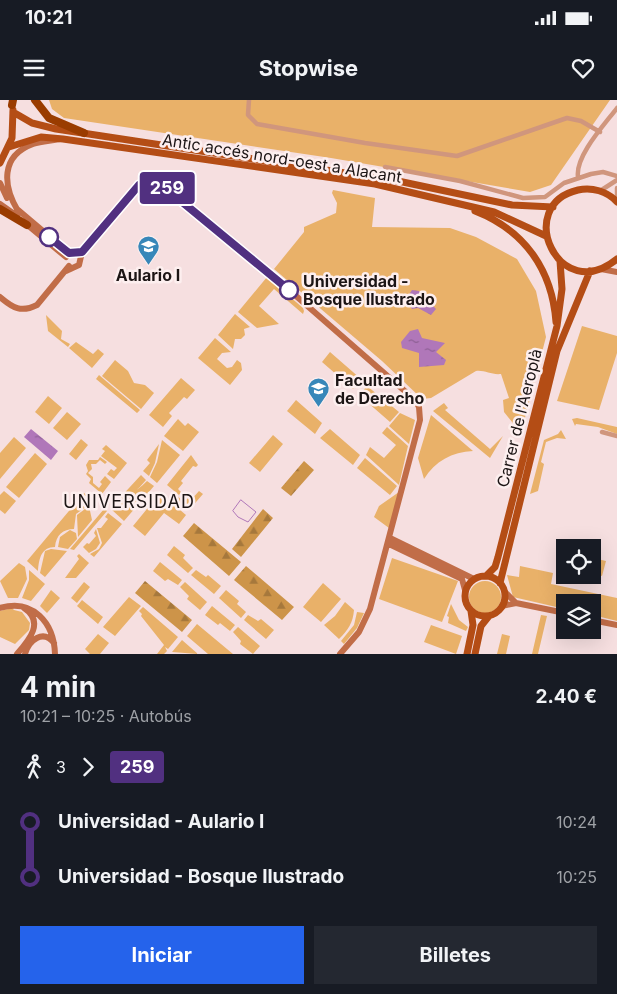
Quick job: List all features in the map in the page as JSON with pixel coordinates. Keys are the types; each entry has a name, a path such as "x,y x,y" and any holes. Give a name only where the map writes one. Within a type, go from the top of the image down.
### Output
{"highway":[{"path":"35,100 49,118 84,133"},
{"path":"0,209 27,225"}],"main road":[{"name":"Antic accés nord-oest a Alacant","path":"12,104 44,127 322,168 512,205 553,207"},
{"path":"0,163 9,147 13,131 12,104"},
{"name":"Antic accés nord-oest a Alacant","path":"9,147 41,137 63,139 346,180 446,200 494,212 546,236"},
{"path":"617,202 600,191 583,189 574,191 566,195 553,207 547,221 546,236 549,246 560,261 580,271 601,269 617,259"},
{"path":"446,200 491,217 504,225 528,247 538,260 547,277 554,302 556,322 552,344"},
{"name":"Carrer de l'Aeroplà","path":"486,576 495,567 498,557 561,308 560,261"},
{"name":"Carrer de l'Aeroplà","path":"500,583 557,350 590,271"},
{"path":"475,654 481,626 489,616 502,606 505,592 500,583 486,576 474,579 465,590 465,601 476,615 489,616"},
{"path":"467,654 473,625 471,611"}],"street":[{"path":"248,100 246,107 248,115 257,124 365,143 457,156 567,118 581,121 600,132"},
{"path":"578,177 577,170 580,161 617,108"},
{"path":"18,211 6,184 6,176 11,162 20,152 33,144 63,139"},
{"path":"385,167 460,181 523,198 545,197 564,183 578,177 603,172 617,178 600,191"},
{"path":"0,297 15,309 24,310 37,305 69,268 79,264 80,255 139,185 148,181 158,182 256,261 408,393 419,408 421,418 390,541 365,621 340,654"},
{"path":"0,183 7,197 18,211 67,255"},
{"path":"617,188 617,195"},
{"path":"0,204 67,255 80,255"},
{"path":"67,255 66,262 69,268"},
{"path":"601,269 617,272"},
{"path":"602,432 617,436"},
{"path":"390,541 474,579"},
{"path":"390,541 462,579 465,590"},
{"path":"505,592 516,603"},
{"path":"502,606 516,603 556,611"},
{"path":"0,608 21,606 32,609 40,615 50,630 56,654"},
{"path":"17,654 32,636 35,625 32,615 21,606"},
{"path":"601,621 617,624"},
{"path":"25,654 27,648 40,636 50,638 55,644"}],"shaded area":[{"path":"49,100 610,100 551,185 530,192 331,158 64,118 52,109"},
{"path":"333,190 375,198 372,227 450,228 476,237 517,259 536,291 546,337 521,433 504,412 503,400 509,398 501,374 476,371 431,398 422,399 382,361 274,269 304,232 304,227 336,213 337,203 332,193"},
{"path":"267,277 303,308 304,311 303,314 274,289 259,306 279,324 257,328 238,312"},
{"path":"235,314 250,327 244,329 245,335 241,339 235,339 233,349 218,335"},
{"path":"46,315 62,331 61,339 70,344 68,347 48,331"},
{"path":"582,326 617,336 617,353 599,410 557,401"},
{"path":"215,338 231,352 222,353 217,359 227,368 232,367 237,360 241,363 242,370 230,385 198,358"},
{"path":"76,342 93,354 98,349 104,354 92,368 69,348"},
{"path":"330,352 361,379 353,389 322,362"},
{"path":"115,360 128,371 134,383 145,385 154,393 141,409 102,376"},
{"path":"99,375 140,410 137,413 96,379"},
{"path":"181,378 195,390 187,399 184,397 169,413 172,416 163,427 149,415"},
{"path":"367,386 399,412 390,422 359,395"},
{"path":"48,396 62,408 49,424 35,412"},
{"path":"296,400 322,423 315,434 287,411"},
{"path":"444,403 448,408 445,410 490,449 503,436 490,458 433,411"},
{"path":"67,412 81,424 67,440 53,428"},
{"path":"400,413 415,420 409,444 389,426"},
{"path":"431,415 473,451 458,453 439,462 424,479 418,458"},
{"path":"577,418 617,427 617,434 598,427 576,424 575,426 572,419"},
{"path":"178,419 185,426 188,423 199,432 183,451 164,436"},
{"path":"387,427 408,446 399,485 366,455 370,447 384,458 396,445 382,433"},
{"path":"330,429 360,455 353,465 320,438"},
{"path":"561,430 566,439 557,438 546,442 541,462 544,464 538,491 530,494 544,440 558,434"},
{"path":"273,435 283,444 260,472 249,463"},
{"path":"14,437 26,448 0,479 0,453"},
{"path":"81,439 88,445 76,460 69,454"},
{"path":"162,440 180,455 157,483 150,477 157,462"},
{"path":"159,444 155,463 149,476 143,471 150,463 147,460"},
{"path":"106,445 127,463 114,479 107,474 111,469 114,471 117,468 101,456 105,451 102,449"},
{"path":"35,453 47,464 19,498 6,487"},
{"path":"191,455 198,465 196,467 193,466 181,481 183,483 178,489 181,492 179,495 167,485"},
{"path":"100,457 107,462 105,464 100,460 96,464 91,464 92,469 88,473 93,477 93,483 99,488 102,484 100,482 105,476 111,482 102,494 89,483 91,479 86,474 88,471 86,465 89,460 98,460"},
{"path":"365,458 397,486 390,495 357,468"},
{"path":"141,475 146,480 143,484 129,495 117,501"},
{"path":"147,481 154,486 124,521 111,509"},
{"path":"4,491 16,501 5,514 0,510 0,495"},
{"path":"199,491 203,494 189,510 173,497 175,494 184,502 188,498 191,500"},
{"path":"399,492 389,528 374,517 379,506"},
{"path":"84,493 91,499 90,504 76,514 74,529 67,530 61,534 57,539 55,547 44,551 40,558 38,571 27,561"},
{"path":"160,493 186,515 179,524 164,513 145,536 133,526"},
{"path":"89,506 92,520 78,537 77,515"},
{"path":"104,509 107,511 74,550 70,549"},
{"path":"108,513 122,524 94,557 90,554 99,549 102,543 97,528 101,528 108,519 105,517"},
{"path":"96,529 100,543 96,549 89,553 83,547 87,543 89,544 96,536 94,533"},
{"path":"70,530 76,533 77,539 68,549 58,547 60,537"},
{"path":"174,546 185,555 183,558 193,568 188,573 167,555"},
{"path":"51,549 67,551 45,577 40,573 45,551"},
{"path":"79,554 89,563 76,578 65,578 79,559 77,556"},
{"path":"392,558 458,581 442,622 379,599"},
{"path":"601,560 606,561 601,576"},
{"path":"160,562 182,580 178,585 168,579 165,581 153,571"},
{"path":"19,563 25,567 27,579 18,598 8,598 0,581"},
{"path":"520,566 553,573 551,584 598,594 556,594 556,607 513,597 507,575 519,577"},
{"path":"29,570 45,584 31,601 22,598 29,580"},
{"path":"196,570 206,577 208,575 221,586 214,594 191,575"},
{"path":"485,581 496,586 501,597 496,608 485,613 474,608 469,597 474,586"},
{"path":"84,582 90,587 77,603 71,598"},
{"path":"185,582 207,602 200,610 187,599 189,596 180,587"},
{"path":"323,583 341,599 321,622 303,607"},
{"path":"51,590 60,598 47,613 40,606"},
{"path":"226,590 239,601 237,604 246,612 241,618 219,598"},
{"path":"601,595 617,598 617,621 601,617"},
{"path":"129,597 141,606 115,636 103,627"},
{"path":"82,600 103,617 98,624 77,606"},
{"path":"345,602 354,610 349,626 339,639 324,625 335,616"},
{"path":"451,604 459,620 468,627 466,631 448,623 449,617 447,616"},
{"path":"212,606 235,625 230,631 205,615"},
{"path":"143,607 178,637 168,649 165,647 167,651 164,654 157,654 164,645 141,616 142,614 139,611"},
{"path":"12,608 22,612 30,623 29,630 15,644 0,637 0,611"},
{"path":"357,612 364,613 357,628 344,644 341,641 354,625"},
{"path":"248,615 258,621 261,619 274,630 266,639 244,620"},
{"path":"541,615 547,616 538,654 532,654"},
{"path":"197,624 233,654 208,654 187,636"},
{"path":"431,625 462,636 456,654 424,642"},
{"path":"238,627 260,646 253,654 240,644 241,641 233,632"},
{"path":"98,634 109,643 100,654 90,654 85,649"},
{"path":"502,634 510,636 506,654 497,654"},
{"path":"182,640 198,654 172,652"}],"green space":[{"path":"304,461 314,470 291,496 281,488"},
{"path":"263,509 273,518 241,557 232,549"},
{"path":"194,523 241,562 229,576 183,536"},
{"path":"246,566 294,607 282,620 234,580"},
{"path":"145,581 192,620 182,632 135,593"}],"water":[{"path":"412,290 419,291 436,309 431,315 418,308 412,309 406,299"},
{"path":"418,329 422,338 445,343 436,352 446,360 444,365 419,367 419,353 402,348 401,342 410,331"},
{"path":"31,429 58,451 51,460 24,437"}],"waterway":[{"path":"241,500 256,512 248,522 238,517 233,511 241,500"}],"bus line":[{"name":"259","path":"49,237 69,253 78,254 82,252 139,185 148,181 158,182 289,290"}],"place":[{"name":"Aulario I","path":"148,265"},
{"name":"Universidad - Bosque Ilustrado","path":"289,290"},
{"name":"Facultad de Derecho","path":"319,408"}],"district":[{"name":"UNIVERSIDAD","path":"129,501"}]}
